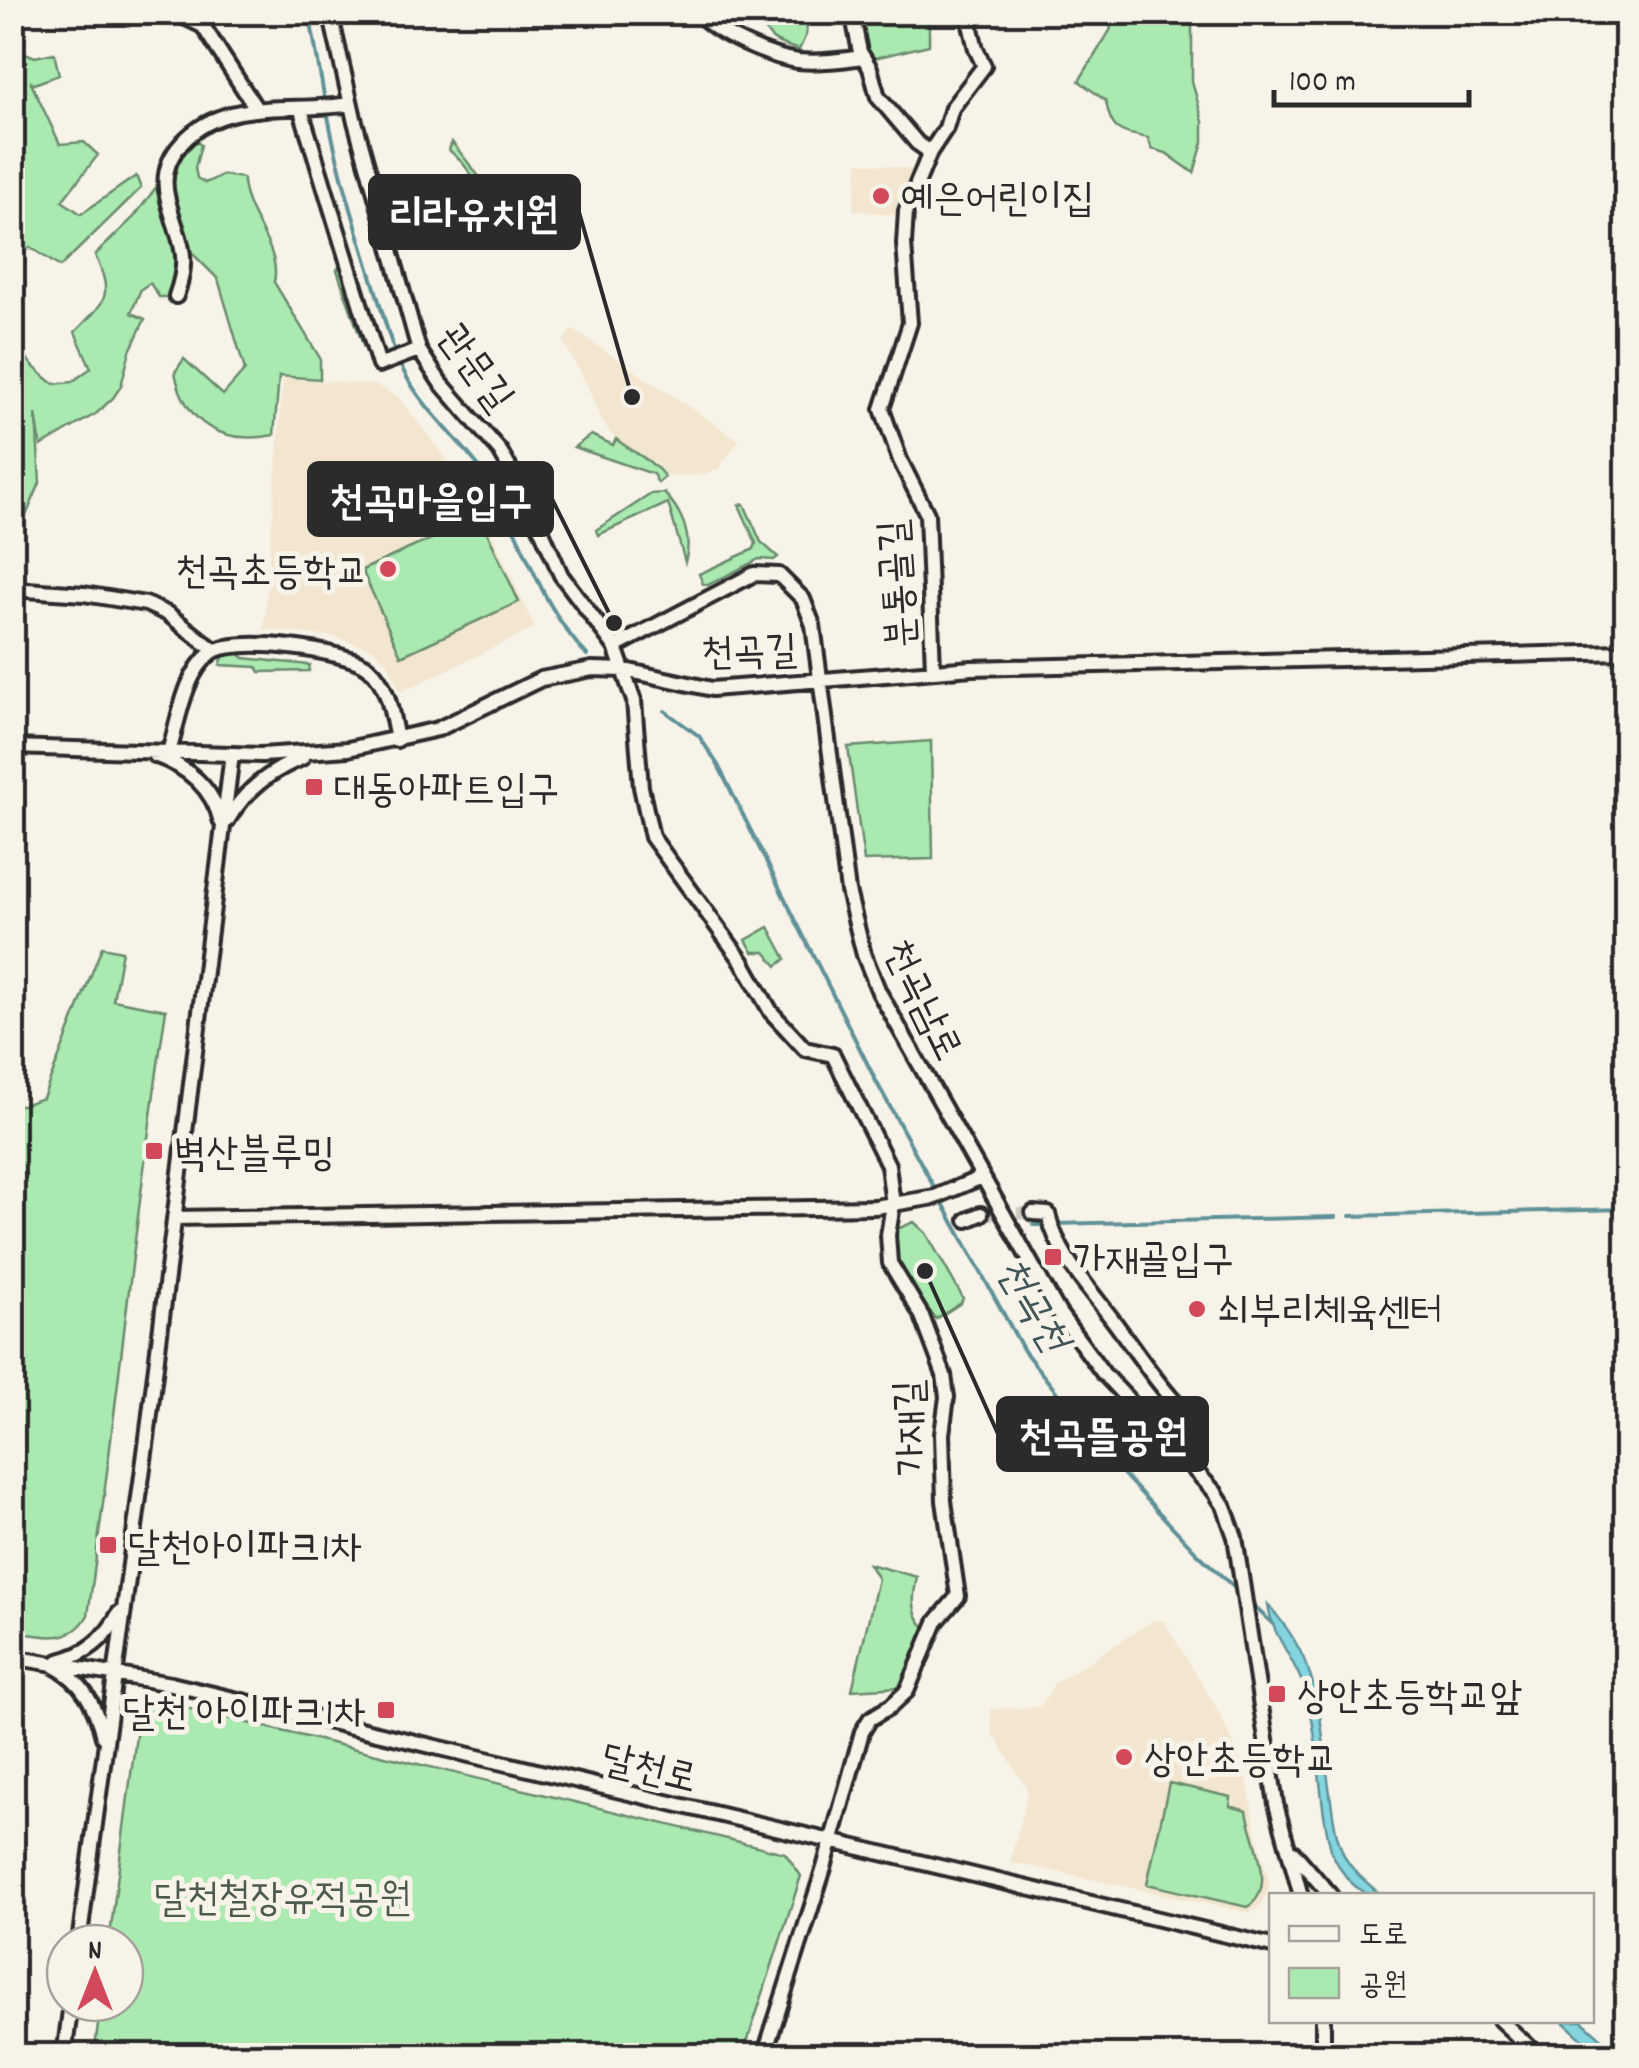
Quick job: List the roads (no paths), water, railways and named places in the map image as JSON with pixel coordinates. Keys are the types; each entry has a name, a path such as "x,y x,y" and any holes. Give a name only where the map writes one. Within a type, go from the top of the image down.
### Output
{"street":[{"path":"174,12 203,26 257,110"},
{"name":"관문길","path":"330,12 345,105 416,351 500,451 530,504 561,575 615,647 625,670"},
{"path":"698,12 720,32 793,60 863,57"},
{"path":"852,12 878,97 917,143 930,152"},
{"name":"분통골길","path":"933,669 927,514 900,460 882,409 910,323 904,244 906,211 956,100 984,66 967,12"},
{"path":"176,296 186,263 166,196 169,161 202,124 234,112 345,105"},
{"path":"305,110 380,365 416,351"},
{"name":"천곡남로","path":"615,647 742,580 770,573 786,580 807,606 848,891 864,955 893,1018 1044,1286 1085,1351 1215,1492 1231,1522 1284,1838"},
{"path":"12,589 84,594 146,604 168,614 214,650"},
{"path":"169,752 196,668 214,650 234,644 343,655 358,661 378,678 397,740"},
{"name":"천곡길","path":"320,753 438,729 541,679 592,669 625,670 712,689 933,669 1626,652"},
{"name":"가재길","path":"625,670 636,712 640,787 652,837 742,961 771,1012 805,1050 830,1052 835,1058 888,1165 893,1205 888,1235 890,1263 922,1316 946,1386 942,1476 959,1591 928,1638 907,1690 870,1719 862,1732 764,2056"},
{"path":"12,747 320,753"},
{"path":"142,751 181,767 202,785 216,806 222,833"},
{"path":"222,833 236,806 258,783 284,765 320,753"},
{"path":"82,1923 232,754"},
{"path":"174,1218 893,1205 957,1189 982,1177"},
{"path":"967,1220 981,1214"},
{"path":"1033,1214 1048,1214 1057,1243 1072,1266 1175,1402"},
{"path":"47,1662 75,1657 96,1644 110,1629 126,1597"},
{"name":"달천로","path":"12,1657 115,1673 1269,1945"},
{"path":"47,1662 70,1676 87,1695 96,1714 104,1754"},
{"path":"1284,1838 1300,1893"},
{"path":"1284,1838 1308,1874 1328,1893"},
{"path":"64,2056 69,2023"},
{"path":"1323,2056 1324,2023"},
{"path":"1503,2023 1538,2056"}],"water":[{"path":"1268,1605 1286,1627 1309,1671 1341,1848 1351,1867 1379,1893 1357,1888 1332,1853 1305,1690"},
{"path":"1564,2023 1584,2023 1620,2055 1600,2055"}],"waterway":[{"name":"천곡천","path":"309,12 325,101"},
{"name":"천곡천","path":"327,111 348,200 400,364 415,391 488,479 547,599 587,655"},
{"name":"천곡천","path":"665,711 699,736 718,765 877,1083 1024,1351 1111,1461 1240,1593"},
{"path":"1350,1216 1626,1209"},
{"path":"1055,1224 1336,1217"},
{"path":"1033,1225 1043,1225"},
{"name":"천곡천","path":"1250,1603 1273,1624"}],"tunnel":[{"path":"981,1214 1033,1213"}],"place":[{"name":"예은어린이집","path":"881,196"},
{"name":"리라유치원","path":"632,397"},
{"name":"천곡초등학교","path":"388,569"},
{"name":"천곡마을입구","path":"614,623"},
{"name":"대동아파트입구","path":"314,787"},
{"name":"벽산블루밍","path":"154,1151"},
{"name":"가재골입구","path":"1053,1257"},
{"name":"천곡뜰공원","path":"925,1271"},
{"name":"쇠부리체육센터","path":"1197,1309"},
{"name":"달천아이파크1차","path":"108,1545"},
{"name":"상안초등학교앞","path":"1277,1694"},
{"name":"달천 아이파크1차","path":"386,1710"},
{"name":"상안초등학교","path":"1124,1757"}],"park label":[{"name":"달천철장유적공원","path":"283,1896"}]}
